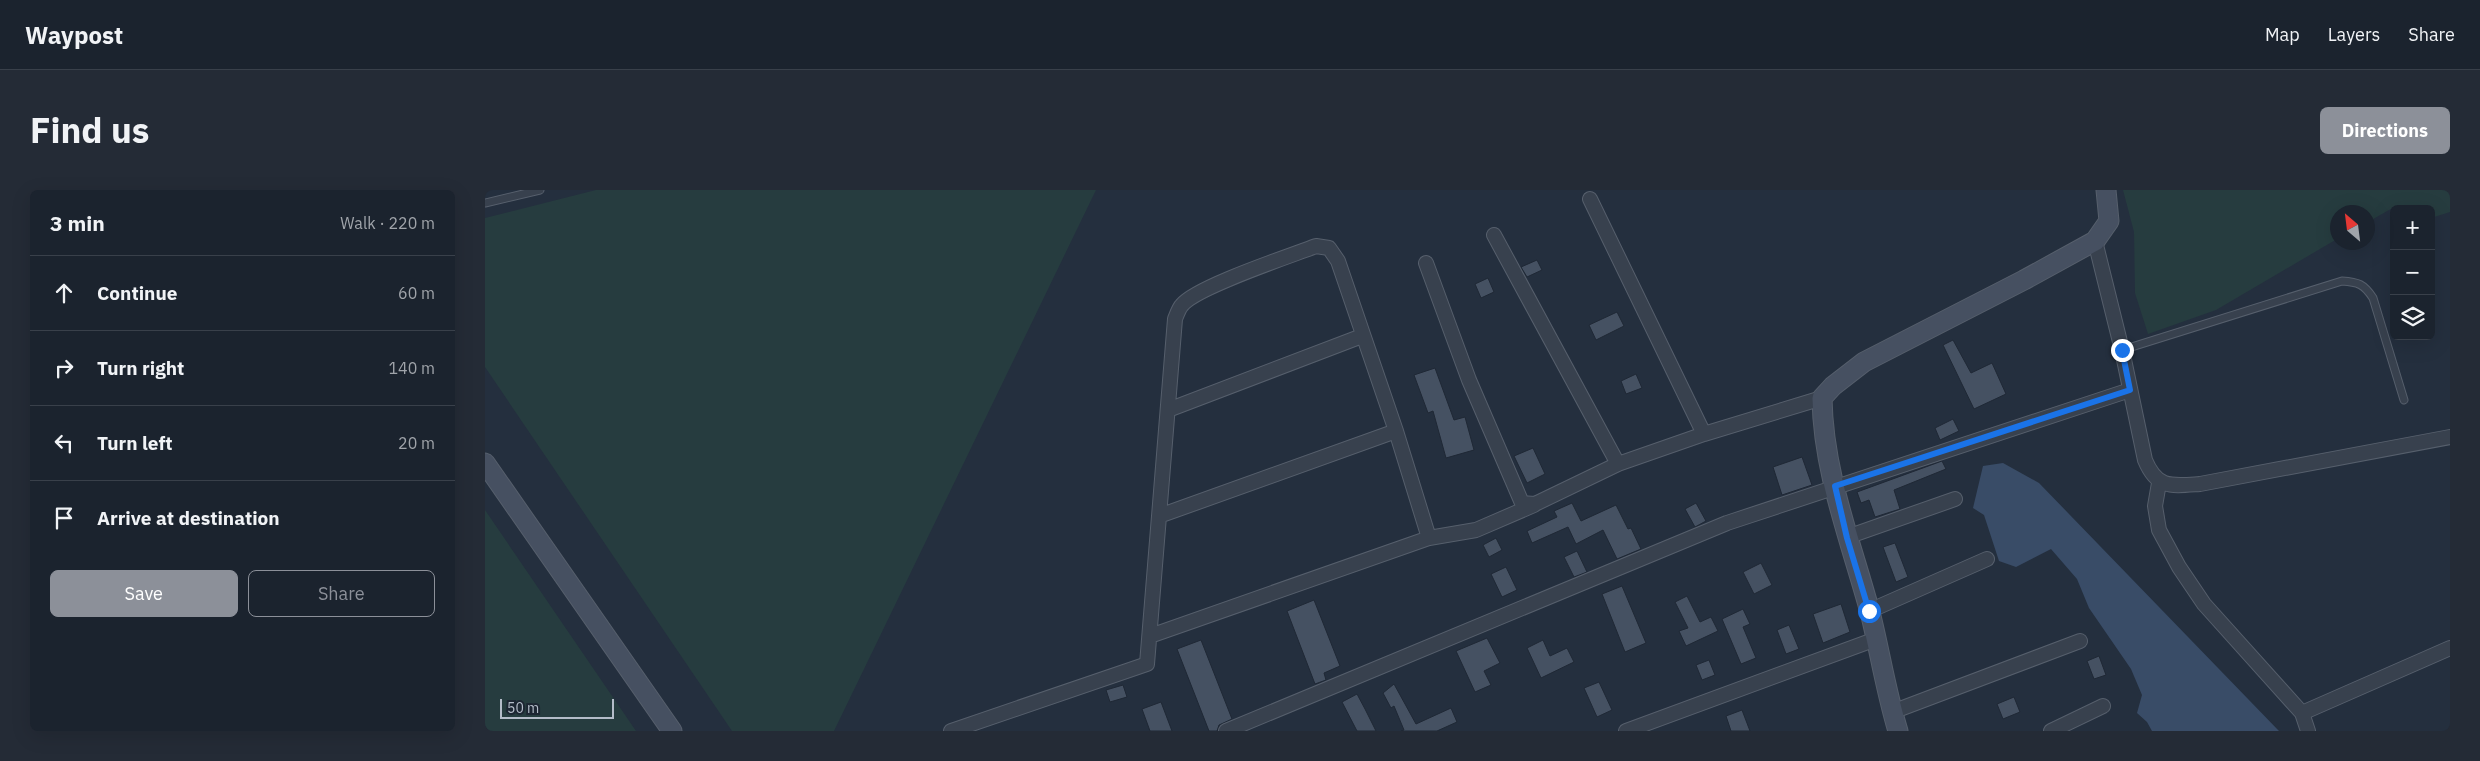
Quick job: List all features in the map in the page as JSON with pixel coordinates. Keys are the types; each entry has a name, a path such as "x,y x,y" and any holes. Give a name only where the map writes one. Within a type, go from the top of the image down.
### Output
{"street":[{"path":"1150,636 1429,538 1476,530 1618,464 1704,434 1822,398 1833,386 1864,362 2024,280 2095,241 2109,221 2106,190"},
{"path":"1590,199 1704,434"},
{"path":"1494,235 1618,464"},
{"path":"2095,241 2122,350 2145,460 2151,474 2159,483 2177,486 2200,484 2450,437"},
{"path":"951,731 1147,664 1175,318 1182,305 1194,295 1316,246 1329,248 1338,261 1362,336 1396,431 1429,538"},
{"path":"1426,263 1469,380 1517,493 1522,503 1535,504"},
{"path":"1168,410 1362,336"},
{"path":"1226,731 1727,523 2130,390"},
{"path":"1822,398 1827,456 1847,538 1869,611 1897,731"},
{"path":"1159,516 1396,431"},
{"path":"485,463 672,731"},
{"path":"2159,483 2155,506 2159,530 2179,567 2204,604 2302,713 2308,731"},
{"path":"1847,538 1955,499"},
{"path":"1869,611 1987,559"},
{"path":"1626,731 1876,640"},
{"path":"1892,712 2080,640"},
{"path":"2302,713 2450,648"},
{"path":"2051,731 2103,706"}],"lane":[{"path":"485,204 539,190"},
{"path":"2122,350 2341,281 2356,282 2365,286 2373,298 2404,400"}],"green space":[{"path":"596,190 1096,190 834,731 732,731 485,367 485,218"},
{"path":"2123,190 2450,190 2450,212 2435,217 2435,205 2390,205 2390,209 2375,218 2375,205 2330,205 2330,243 2216,310 2148,334 2135,293 2134,232"},
{"path":"485,510 636,731 485,731"}],"water":[{"path":"2003,463 2039,483 2279,731 2152,731 2147,722 2137,713 2142,695 2131,669 2089,608 2077,579 2051,549 2016,567 1999,561 1984,515 1973,508 1983,466"}],"building":[{"path":"1537,260 1542,270 1527,277 1521,267"},
{"path":"1488,278 1494,292 1481,298 1475,284"},
{"path":"1617,312 1624,326 1596,340 1589,325"},
{"path":"1953,340 1971,373 1992,363 2006,394 1974,409 1943,345"},
{"path":"1435,368 1454,420 1465,417 1474,450 1446,458 1433,411 1428,413 1414,375"},
{"path":"1636,374 1642,388 1626,394 1621,381"},
{"path":"1953,419 1959,431 1940,440 1935,428"},
{"path":"1533,448 1545,474 1527,483 1514,456"},
{"path":"1802,457 1812,485 1782,495 1773,467"},
{"path":"1942,461 1946,469 1894,490 1900,509 1875,517 1869,500 1861,503 1857,492"},
{"path":"1572,503 1581,521 1616,505 1628,529 1631,528 1641,549 1617,559 1603,530 1576,544 1568,527 1532,543 1527,531 1557,517 1554,511"},
{"path":"1696,503 1706,521 1695,527 1685,509"},
{"path":"1496,538 1502,550 1489,557 1483,545"},
{"path":"1895,543 1908,577 1896,582 1883,547"},
{"path":"1577,551 1587,572 1574,577 1564,557"},
{"path":"1761,563 1772,585 1754,594 1743,572"},
{"path":"1506,567 1517,590 1502,597 1491,574"},
{"path":"1622,586 1646,643 1625,652 1602,594"},
{"path":"1687,596 1700,622 1711,617 1718,631 1686,646 1679,631 1688,628 1675,602"},
{"path":"1314,600 1340,666 1324,673 1326,680 1315,684 1287,611"},
{"path":"1841,604 1850,632 1823,643 1813,614"},
{"path":"1743,609 1750,624 1743,627 1756,658 1741,664 1722,619"},
{"path":"1789,625 1799,649 1786,654 1777,630"},
{"path":"1487,638 1500,663 1484,671 1491,685 1475,692 1456,651"},
{"path":"1201,640 1232,719 1219,725 1217,731 1209,731 1177,649"},
{"path":"1543,640 1550,656 1567,648 1574,662 1541,678 1527,648"},
{"path":"2099,656 2106,675 2094,679 2087,661"},
{"path":"1709,660 1715,675 1702,680 1696,665"},
{"path":"1599,682 1612,710 1597,717 1584,688"},
{"path":"1394,684 1416,724 1451,708 1457,722 1437,731 1401,731 1404,730 1394,706 1391,708 1383,693"},
{"path":"1123,685 1127,697 1110,702 1106,690"},
{"path":"1357,694 1376,731 1357,731 1342,702"},
{"path":"2014,697 2020,712 2003,719 1997,704"},
{"path":"1161,702 1172,731 1150,731 1142,709"},
{"path":"1742,710 1750,731 1731,731 1726,716"}],"route":[{"path":"1869,611 1847,538 1835,486 2130,390 2122,350"}]}
